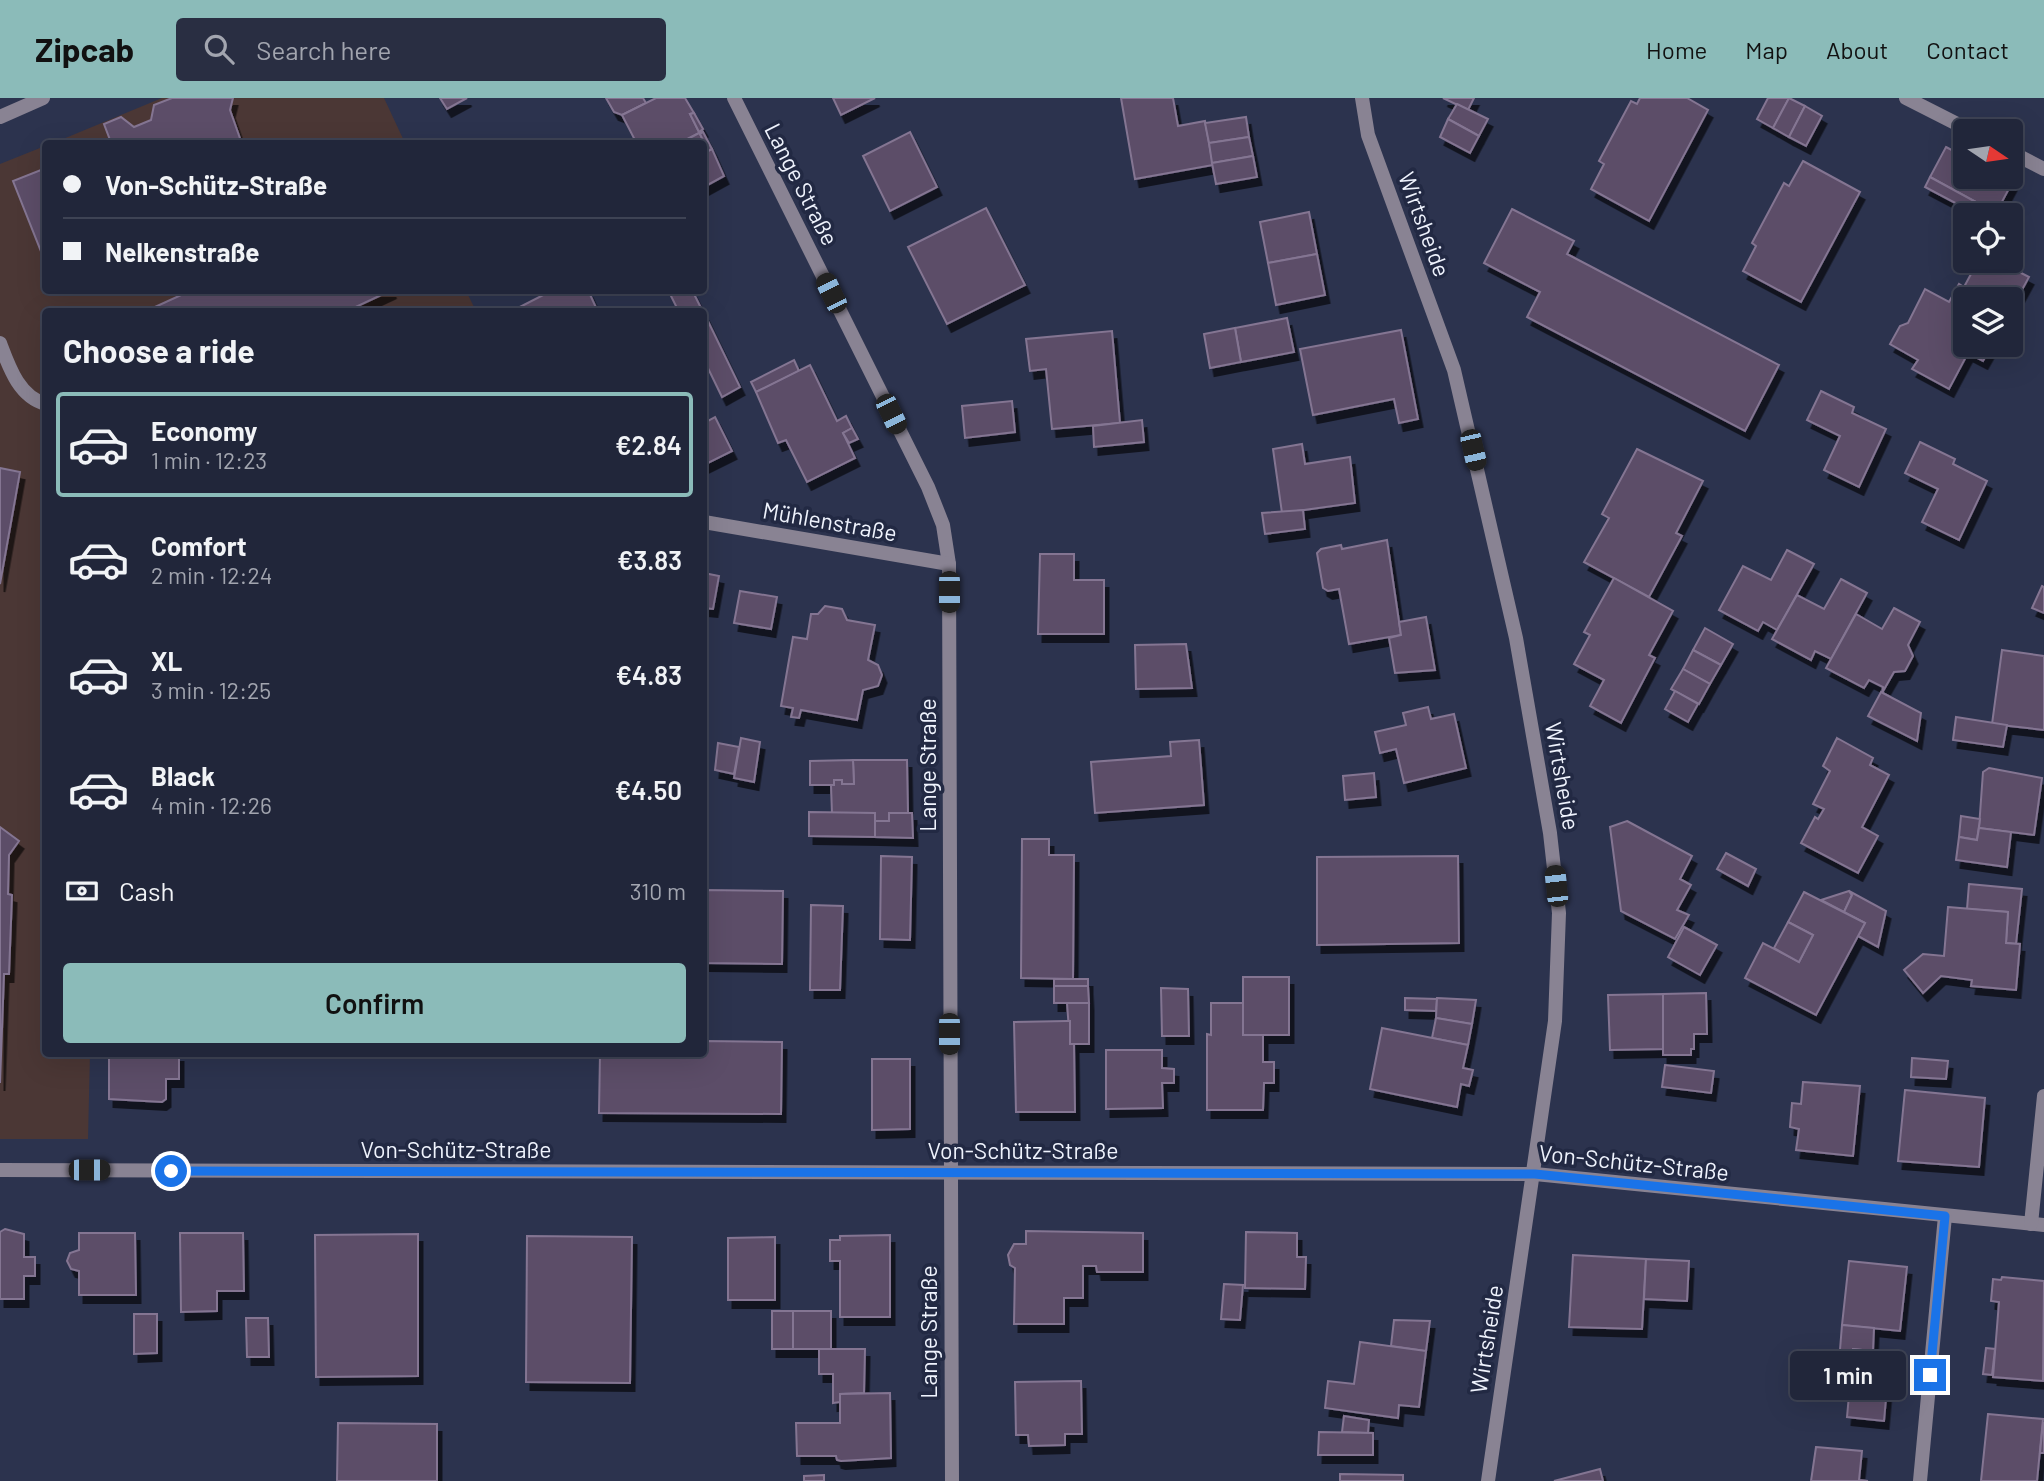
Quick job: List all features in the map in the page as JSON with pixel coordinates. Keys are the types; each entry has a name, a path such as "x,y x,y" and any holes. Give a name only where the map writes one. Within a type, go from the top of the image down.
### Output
{"street":[{"path":"0,117 43,98"},
{"name":"Lange Straße","path":"734,98 928,487 943,525 949,564 952,1481"},
{"name":"Wirtsheide","path":"1362,98 1368,135 1454,370 1516,638 1550,834 1559,913 1555,1021 1535,1174 1488,1481"},
{"path":"1906,98 1953,122"},
{"path":"2023,158 2044,169"},
{"path":"0,343 10,372 33,400 42,403"},
{"name":"Mühlenstraße","path":"707,523 949,564"},
{"path":"2038,1224 2044,1096"},
{"name":"Von-Schütz-Straße","path":"0,1170 1535,1174 2038,1224"},
{"path":"1920,1481 1945,1216"}],"shaded area":[{"path":"162,98 384,98 404,140 61,140"},
{"path":"42,147 42,294 468,294 474,308 42,308 42,1057 90,1057 88,1139 0,1139 0,164"}],"building":[{"path":"172,98 233,98 230,110 241,140 110,140 104,124 121,117 134,127 151,120 154,105"},
{"path":"440,98 467,98 447,109"},
{"path":"606,98 643,98 646,103 622,115 614,112"},
{"path":"656,98 685,98 694,113 690,114 699,132 703,131 686,140 635,140 622,115"},
{"path":"833,98 875,98 841,115"},
{"path":"1121,98 1173,98 1178,126 1205,121 1213,165 1135,179"},
{"path":"1443,98 1474,98 1468,110"},
{"path":"1640,98 1687,98 1708,110 1649,221 1591,189 1604,164 1599,161 1631,101 1637,104"},
{"path":"1768,98 1789,98 1773,128 1757,119"},
{"path":"1789,98 1805,106 1789,137 1773,128"},
{"path":"1457,104 1488,119 1479,136 1448,119"},
{"path":"1805,106 1822,116 1806,146 1789,137"},
{"path":"694,113 703,129 699,132 690,114"},
{"path":"1246,117 1249,137 1209,143 1205,123"},
{"path":"1448,119 1479,136 1470,153 1440,137"},
{"path":"703,131 700,134 703,140 686,140"},
{"path":"703,132 712,149 708,151 707,140 703,140 700,134"},
{"path":"910,132 937,187 890,211 863,156"},
{"path":"1249,137 1253,156 1212,163 1209,143"},
{"path":"1946,147 1953,151 1953,189 2009,189 2001,203 1978,203 1930,177"},
{"path":"707,149 712,149 724,176 707,185"},
{"path":"1253,156 1257,177 1216,184 1212,163"},
{"path":"1803,161 1860,192 1801,302 1743,271 1756,246 1752,243 1784,183 1789,186"},
{"path":"42,170 42,254 13,181"},
{"path":"1930,177 1978,203 1955,203 1925,187"},
{"path":"986,208 1025,285 947,324 908,247"},
{"path":"1512,209 1574,241 1567,254 1779,365 1745,431 1527,317 1540,292 1484,263"},
{"path":"1309,212 1317,254 1268,263 1260,222"},
{"path":"1317,254 1325,295 1276,305 1268,263"},
{"path":"1972,273 2021,273 2029,277 2023,288 1964,287"},
{"path":"1925,289 1949,302 1953,295 1953,357 1966,357 1949,389 1912,369 1918,360 1890,344 1900,326 1908,323"},
{"path":"183,294 383,294 354,308 153,308"},
{"path":"545,294 590,294 596,308 518,308"},
{"path":"670,294 694,294 701,308 677,308"},
{"path":"1287,318 1294,352 1241,362 1235,328"},
{"path":"707,319 740,387 722,397 707,366"},
{"path":"1235,328 1241,362 1210,368 1204,334"},
{"path":"1401,330 1418,419 1399,423 1394,399 1313,415 1300,349"},
{"path":"1112,331 1120,423 1052,429 1046,369 1030,371 1026,339"},
{"path":"794,360 799,371 756,392 751,382"},
{"path":"810,365 837,421 846,416 852,428 843,433 855,458 807,482 786,440 778,443 756,392"},
{"path":"1821,391 1854,407 1852,413 1886,429 1859,487 1824,470 1840,436 1807,420"},
{"path":"1012,401 1015,432 965,438 962,406"},
{"path":"715,417 732,451 707,464 707,421"},
{"path":"1142,420 1144,442 1094,447 1093,426"},
{"path":"852,428 858,439 849,443 843,433"},
{"path":"1920,442 1955,459 1953,464 1987,481 1959,540 1922,522 1938,489 1905,473"},
{"path":"1302,444 1305,464 1350,457 1355,503 1282,513 1273,449"},
{"path":"1637,449 1703,481 1676,533 1682,536 1649,597 1584,562 1609,518 1602,514"},
{"path":"0,468 20,472 0,584"},
{"path":"1303,510 1305,529 1265,534 1262,513"},
{"path":"1387,540 1401,635 1349,644 1339,589 1328,591 1323,588 1317,553 1321,549 1341,545 1342,549"},
{"path":"1787,550 1814,564 1777,630 1763,622 1758,631 1719,610 1743,566 1771,580"},
{"path":"1040,554 1074,554 1074,580 1104,580 1104,634 1038,634"},
{"path":"707,574 719,576 713,609 707,608"},
{"path":"1614,578 1673,611 1649,655 1655,658 1621,723 1590,706 1604,680 1574,664 1590,635 1584,632"},
{"path":"1841,579 1867,593 1831,659 1815,651 1811,660 1772,639 1797,595 1824,609"},
{"path":"2042,586 2044,587 2044,613 2032,608"},
{"path":"740,591 777,597 771,629 734,623"},
{"path":"825,606 842,609 847,620 875,625 868,660 878,665 882,675 878,686 863,690 857,720 801,710 799,718 791,717 793,708 781,706 793,637 807,639 811,614 818,614"},
{"path":"1894,608 1920,622 1908,645 1913,656 1905,671 1894,672 1882,693 1883,687 1869,680 1864,688 1826,668 1856,614 1882,629"},
{"path":"1426,617 1435,670 1395,673 1389,638 1401,635 1399,622"},
{"path":"1705,628 1733,644 1721,665 1693,650"},
{"path":"1186,644 1192,688 1136,689 1135,645"},
{"path":"1693,650 1721,665 1710,684 1683,669"},
{"path":"2002,650 2044,656 2044,730 1992,724"},
{"path":"1683,669 1710,684 1699,704 1671,689"},
{"path":"1675,691 1698,704 1688,722 1665,709"},
{"path":"1881,692 1921,713 1917,741 1868,716"},
{"path":"1428,707 1431,719 1454,714 1466,768 1404,783 1396,749 1380,753 1375,732 1406,725 1403,713"},
{"path":"1956,717 2007,725 2003,747 1953,740"},
{"path":"741,738 760,742 754,782 734,778"},
{"path":"1837,738 1873,758 1870,765 1889,775 1862,827 1878,836 1858,873 1801,843 1815,817 1818,819 1824,809 1813,804 1830,771 1823,766"},
{"path":"1199,740 1204,805 1095,813 1091,762 1171,756 1170,742"},
{"path":"718,743 739,747 734,774 715,770"},
{"path":"853,760 907,760 908,813 889,813 889,821 875,821 875,813 832,814 831,785 834,785 834,780 842,780 842,784 854,784"},
{"path":"853,760 854,784 842,784 842,780 834,780 834,785 810,785 810,761"},
{"path":"1989,768 2042,778 2034,835 1979,828 1983,772"},
{"path":"1374,773 1376,797 1345,800 1343,776"},
{"path":"809,812 875,813 875,837 809,836"},
{"path":"889,813 912,813 913,838 875,837 875,821 889,821"},
{"path":"1961,816 1980,819 1977,840 1959,837"},
{"path":"1627,821 1692,856 1680,879 1691,885 1677,910 1689,915 1675,939 1621,911 1610,827"},
{"path":"0,827 19,841 9,855 8,894 12,895 9,974 4,974 0,1083"},
{"path":"1979,828 2011,832 2007,867 1956,860 1959,837 1977,840"},
{"path":"1022,839 1049,839 1049,855 1074,855 1073,979 1021,978"},
{"path":"1726,853 1756,869 1748,886 1717,869"},
{"path":"881,856 912,857 910,940 880,939"},
{"path":"1458,856 1459,943 1317,945 1317,857"},
{"path":"1969,884 2022,889 2016,944 2006,943 2008,912 1967,909"},
{"path":"707,890 783,891 782,964 707,963"},
{"path":"1849,891 1852,895 1844,912 1821,900"},
{"path":"1849,891 1886,911 1878,947 1858,936 1865,923 1844,912 1852,895"},
{"path":"1804,892 1865,923 1816,1015 1745,978 1763,943 1799,962 1813,935 1788,922"},
{"path":"811,905 843,906 840,990 810,990"},
{"path":"1948,907 2008,912 2006,943 2020,944 2016,990 1971,986 1972,980 1941,976 1923,993 1904,970 1923,954 1944,956"},
{"path":"1788,922 1813,935 1799,962 1774,948"},
{"path":"1684,927 1717,945 1700,975 1668,957"},
{"path":"1243,977 1289,977 1289,1035 1243,1035"},
{"path":"1054,979 1088,979 1088,986 1054,986"},
{"path":"1054,986 1088,986 1089,1003 1054,1003"},
{"path":"1161,988 1188,989 1189,1036 1162,1036"},
{"path":"1706,993 1707,1034 1694,1034 1694,1049 1691,1049 1691,1055 1663,1055 1663,994"},
{"path":"1663,994 1663,1049 1610,1050 1608,995"},
{"path":"1405,998 1437,999 1436,1011 1405,1010"},
{"path":"1437,998 1476,1000 1472,1024 1436,1018"},
{"path":"1067,1003 1089,1003 1089,1044 1070,1044"},
{"path":"1211,1003 1243,1003 1243,1035 1263,1035 1263,1062 1274,1062 1274,1083 1264,1083 1263,1110 1207,1110 1207,1034 1211,1035"},
{"path":"1436,1018 1472,1024 1468,1045 1432,1038"},
{"path":"1070,1021 1070,1044 1074,1044 1075,1112 1016,1112 1014,1022"},
{"path":"1382,1028 1468,1045 1463,1068 1473,1070 1469,1086 1461,1084 1457,1107 1370,1089"},
{"path":"707,1041 782,1042 781,1114 599,1113 600,1057 707,1057"},
{"path":"1106,1050 1162,1050 1162,1068 1174,1069 1174,1083 1162,1083 1163,1108 1106,1109"},
{"path":"109,1057 179,1057 179,1079 166,1079 166,1099 162,1102 109,1099"},
{"path":"1912,1058 1948,1061 1946,1079 1911,1077"},
{"path":"872,1059 910,1059 910,1129 872,1130"},
{"path":"1665,1065 1714,1071 1711,1093 1662,1087"},
{"path":"1803,1082 1860,1086 1853,1156 1796,1150 1799,1129 1790,1127 1792,1103 1801,1104"},
{"path":"1905,1090 1985,1098 1979,1167 1898,1161"},
{"path":"5,1229 24,1234 24,1257 35,1257 35,1276 24,1276 24,1299 0,1299 0,1232"},
{"path":"1026,1231 1143,1233 1143,1272 1097,1272 1096,1266 1083,1266 1083,1298 1064,1298 1064,1324 1014,1324 1015,1268 1010,1265 1008,1255 1014,1244 1026,1244"},
{"path":"1246,1232 1297,1233 1297,1257 1306,1257 1305,1289 1245,1288"},
{"path":"79,1233 135,1233 136,1295 79,1295 79,1271 71,1269 67,1261 70,1253 79,1250"},
{"path":"180,1233 243,1233 244,1291 217,1291 217,1311 181,1312"},
{"path":"418,1234 418,1376 316,1377 315,1235"},
{"path":"890,1235 890,1317 840,1317 840,1261 830,1261 830,1240 840,1240 840,1236"},
{"path":"527,1236 632,1237 630,1383 526,1382"},
{"path":"775,1237 775,1300 728,1300 728,1238"},
{"path":"1573,1255 1646,1259 1642,1329 1569,1327"},
{"path":"1646,1259 1689,1261 1687,1301 1644,1299"},
{"path":"1849,1261 1907,1267 1900,1331 1842,1325"},
{"path":"2002,1277 2044,1281 2043,1381 1993,1377 1999,1302 1991,1301 1993,1279 2001,1280"},
{"path":"1224,1284 1243,1285 1240,1320 1221,1319"},
{"path":"772,1311 793,1311 793,1349 772,1349"},
{"path":"793,1311 831,1311 831,1349 793,1349"},
{"path":"134,1314 157,1314 157,1353 134,1354"},
{"path":"246,1318 268,1318 269,1357 247,1357"},
{"path":"1394,1320 1430,1321 1426,1351 1391,1346"},
{"path":"1842,1325 1874,1328 1873,1351 1853,1349 1852,1363 1839,1362"},
{"path":"1360,1342 1426,1351 1419,1407 1399,1405 1398,1418 1325,1408 1328,1381 1354,1384"},
{"path":"1986,1348 1995,1349 1992,1375 1983,1374"},
{"path":"819,1349 865,1349 864,1393 840,1394 840,1402 833,1403 833,1374 819,1374"},
{"path":"1853,1349 1890,1353 1888,1376 1851,1373"},
{"path":"1851,1373 1888,1376 1884,1421 1847,1417"},
{"path":"1081,1381 1082,1434 1065,1434 1065,1445 1029,1446 1028,1435 1016,1435 1015,1382"},
{"path":"890,1393 891,1458 841,1461 837,1460 836,1456 797,1456 796,1423 840,1423 840,1394"},
{"path":"1988,1414 2043,1419 2037,1481 1981,1481"},
{"path":"1344,1416 1369,1420 1368,1433 1342,1432"},
{"path":"338,1423 437,1424 437,1481 337,1481"},
{"path":"2043,1423 2044,1453 2040,1453"},
{"path":"1319,1432 1373,1433 1373,1455 1318,1455"},
{"path":"1816,1447 1862,1451 1859,1480 1868,1481 1811,1481"},
{"path":"1600,1469 1603,1481 1554,1481"},
{"path":"1340,1474 1403,1475 1403,1481 1340,1481"},
{"path":"824,1475 824,1481 804,1481 804,1476"}],"route":[{"path":"171,1171 1535,1174 1945,1216 1930,1375"}]}
